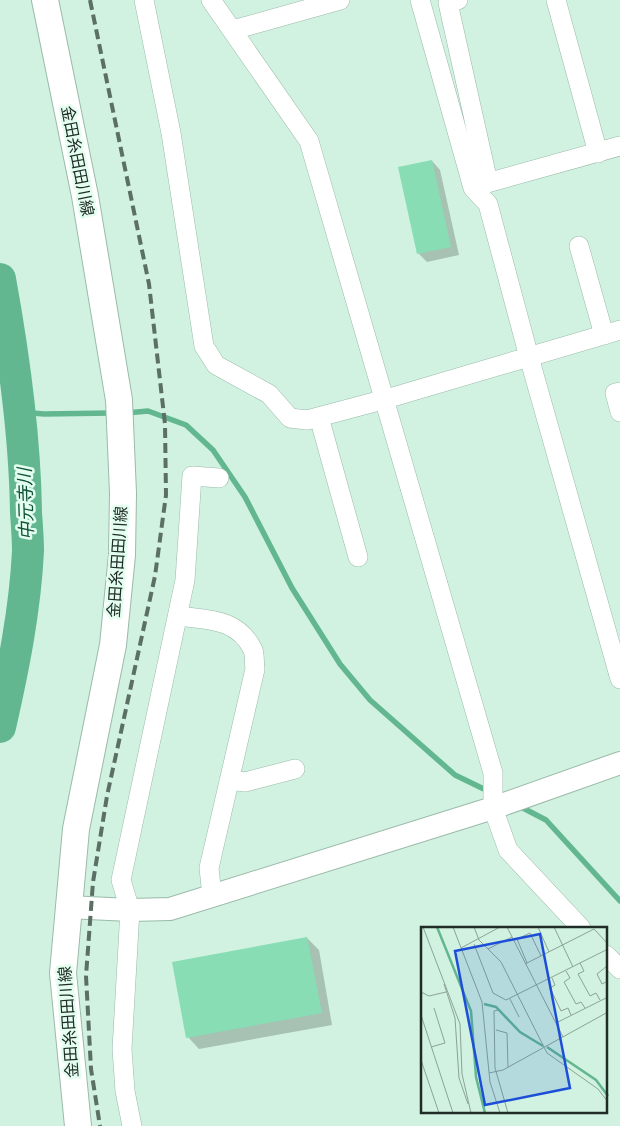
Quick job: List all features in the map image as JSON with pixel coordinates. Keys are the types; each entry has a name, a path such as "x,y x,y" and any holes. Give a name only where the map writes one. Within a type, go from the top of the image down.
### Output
{"main road":[{"name":"金田糸田田川線","path":"45,0 85,196 119,400 123,493 122,554 113,645 76,829 63,973 78,1126"}],"street":[{"path":"144,0 171,133 204,346 216,365 269,394 290,418 307,420 319,417 612,332 579,246"},
{"path":"211,0 309,141 494,773 493,808 508,850 580,927"},
{"path":"233,30 340,0"},
{"path":"420,0 480,185 488,204 529,357 615,647 620,679"},
{"path":"458,0 448,2 480,185"},
{"path":"556,0 598,153"},
{"path":"480,185 620,146"},
{"path":"620,392 615,393 620,412"},
{"path":"319,417 358,556"},
{"path":"132,1126 125,1091 122,1049 130,910 121,880 186,580 192,476 218,478"},
{"path":"178,616 225,622 242,634 254,651 254,669 209,868 212,896"},
{"path":"68,908 170,909 493,808 620,763"},
{"path":"229,780 244,782 295,768"},
{"path":"608,957 620,970"}],"building":[{"path":"432,160 451,247 417,254 398,167"},
{"path":"307,937 322,1013 186,1038 172,962"}],"waterway":[{"name":"中元寺川","path":"0,279 10,337 21,425 28,551 18,640 0,727"},
{"path":"126,413 148,411 186,425 213,450 245,497 292,588 340,664 370,700 455,775 490,792"},
{"path":"20,412 44,414 112,413"},
{"path":"519,806 546,820 620,901"}],"railway":[{"path":"90,0 149,284 165,424 166,495 155,576 107,796 93,882 86,976 91,1069 100,1126"}]}
